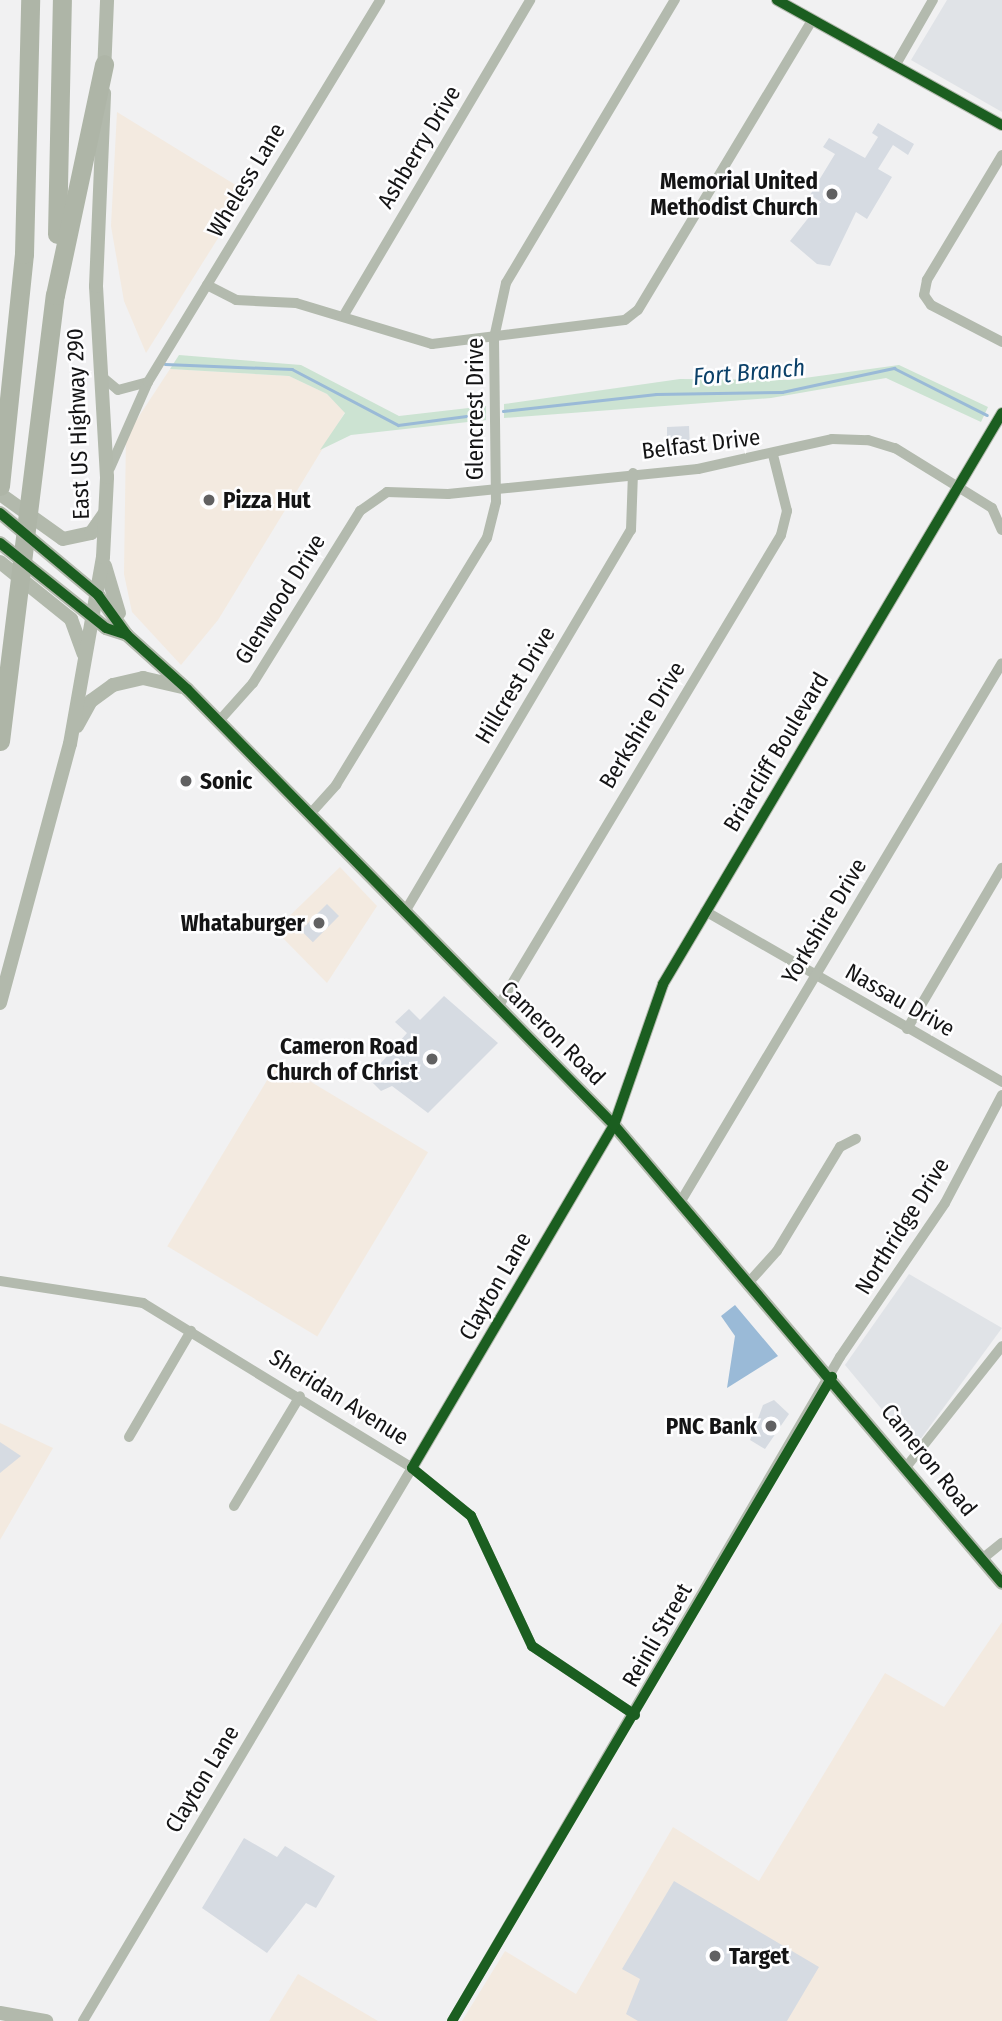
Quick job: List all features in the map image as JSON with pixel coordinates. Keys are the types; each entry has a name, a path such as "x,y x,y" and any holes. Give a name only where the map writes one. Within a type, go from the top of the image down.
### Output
{"highway":[{"path":"0,485 24,254 30,0"},
{"path":"55,295 62,0"},
{"path":"0,741 55,295 104,64"}],"main road":[{"name":"East US Highway 290","path":"0,1003 70,744 103,557 107,477 100,375 107,0"},
{"path":"0,485 63,539 91,533 107,510"},
{"name":"Cameron Road","path":"0,513 98,594 120,618 127,635"},
{"name":"Cameron Road","path":"0,543 94,618 127,635 187,689 614,1125 832,1377 1002,1583"},
{"path":"103,557 120,618"},
{"path":"0,562 71,619 85,659"},
{"path":"70,744 91,701 113,685 144,678 187,689"},
{"path":"0,2013 46,2021"}],"street":[{"name":"Wheless Lane","path":"107,477 148,382 380,0"},
{"name":"Ashberry Drive","path":"344,315 530,0"},
{"name":"Glencrest Drive","path":"311,813 336,785 487,538 496,489 494,338 506,283 675,0"},
{"path":"777,0 1002,125"},
{"path":"895,66 933,0"},
{"path":"207,285 236,300 296,303 344,315 407,341 494,338 625,320 638,310 812,20"},
{"path":"1002,155 927,279 924,295 1002,342"},
{"path":"100,375 118,390 148,382"},
{"name":"Briarcliff Boulevard","path":"614,1125 629,1094 652,1009 705,911 1002,413"},
{"name":"Belfast Drive","path":"373,497 397,490 496,489 773,456 832,439 868,440 959,486 992,508 1002,530"},
{"name":"Berkshire Drive","path":"498,1007 781,535 787,510 773,456"},
{"name":"Hillcrest Drive","path":"405,910 631,530 633,473"},
{"name":"Glenwood Drive","path":"219,721 253,683 373,497"},
{"name":"Yorkshire Drive","path":"681,1201 1002,663"},
{"path":"907,1029 1002,868"},
{"name":"Nassau Drive","path":"705,911 1002,1082"},
{"name":"Northridge Drive","path":"832,1377 945,1203 1002,1095"},
{"name":"Clayton Lane","path":"83,2021 614,1125"},
{"path":"750,1281 777,1251 840,1147 856,1139"},
{"name":"Sheridan Avenue","path":"0,1282 130,1298 300,1396 412,1468 471,1516 532,1646 635,1716"},
{"path":"129,1437 191,1331"},
{"path":"907,1466 1002,1346"},
{"name":"Reinli Street","path":"452,2021 635,1716 832,1377"},
{"path":"234,1506 300,1396"},
{"path":"982,1559 1002,1544"}],"shaded area":[{"path":"947,0 1002,0 1002,112 911,60"},
{"path":"117,112 247,192 146,353 124,301 111,226"},
{"path":"170,369 289,376 327,394 345,412 218,620 181,665 132,612 124,574 126,436"},
{"path":"340,867 377,906 327,983 275,930"},
{"path":"278,1062 428,1152 317,1336 167,1246"},
{"path":"909,1274 1002,1328 914,1448 845,1365"},
{"path":"0,1423 53,1448 0,1540"},
{"path":"1002,1622 1002,2021 462,2021 505,1951 576,1994 673,1827 759,1881 885,1673 944,1707"},
{"path":"298,1974 378,2021 269,2021"}],"green space":[{"path":"179,355 301,365 399,416 486,406 486,420 351,435 320,450 345,413 327,394 289,376 170,369"},
{"path":"899,365 988,407 981,422 886,378 771,398 504,418 504,404 680,379 790,380"}],"water":[{"path":"735,1305 778,1356 727,1388 735,1336 721,1316"}],"building":[{"name":"Memorial United Methodist Church","path":"878,123 914,144 908,155 893,145 878,169 892,177 867,219 856,212 830,266 817,264 790,241 821,202 810,195 835,154 823,147 829,138 865,158 878,137 872,133"},
{"path":"689,426 690,448 667,443 667,427"},
{"name":"Whataburger","path":"327,904 339,916 313,942 301,930"},
{"name":"Cameron Road Church of Christ","path":"444,996 498,1043 428,1113 392,1086 381,1091 368,1078 407,1033 395,1022 409,1009 420,1020"},
{"name":"PNC Bank","path":"774,1400 789,1414 765,1449 750,1440 763,1405"},
{"path":"0,1442 21,1456 0,1473"},
{"path":"244,1838 277,1857 285,1846 335,1876 316,1908 306,1903 267,1953 202,1908"},
{"name":"Target","path":"674,1881 819,1967 787,2021 638,2021 626,2014 640,1979 622,1969"}],"waterway":[{"name":"Fort Branch","path":"165,364 292,369 398,425 483,414"},
{"name":"Fort Branch","path":"503,411 656,394 782,392 894,368 987,415"}],"cycle path":[{"path":"777,0 1002,125"},
{"path":"635,1715 532,1646 471,1516 412,1468 614,1125 663,984 1002,413"},
{"path":"0,513 98,595 127,635"},
{"path":"0,543 106,628 127,635 187,689 614,1125 1002,1583"},
{"path":"452,2021 832,1377"}],"place":[{"name":"Memorial United Methodist Church","path":"832,194"},
{"name":"Pizza Hut","path":"209,500"},
{"name":"Sonic","path":"186,781"},
{"name":"Whataburger","path":"319,923"},
{"name":"Cameron Road Church of Christ","path":"432,1059"},
{"name":"PNC Bank","path":"771,1426"},
{"name":"Target","path":"715,1956"}]}
